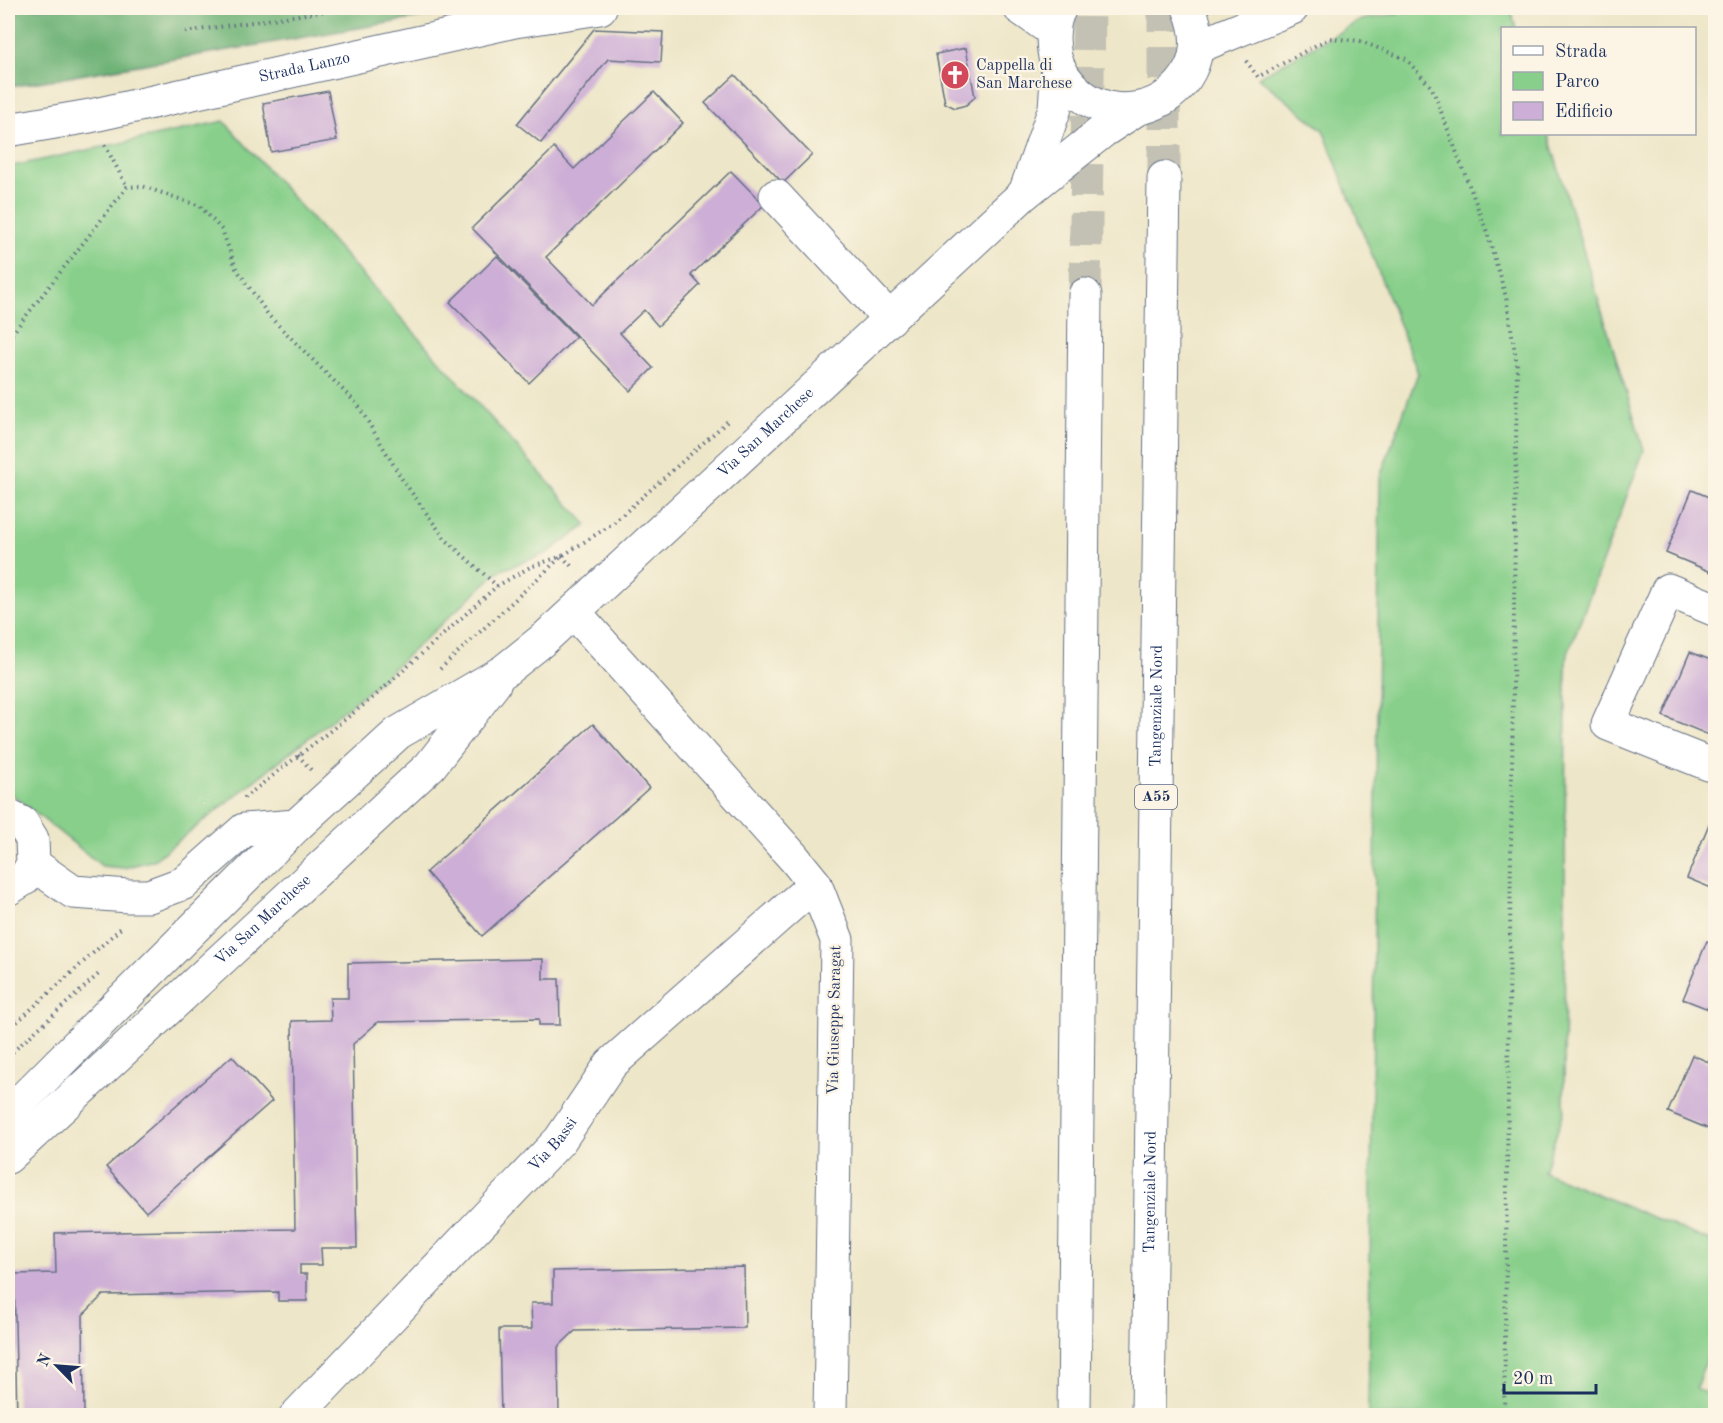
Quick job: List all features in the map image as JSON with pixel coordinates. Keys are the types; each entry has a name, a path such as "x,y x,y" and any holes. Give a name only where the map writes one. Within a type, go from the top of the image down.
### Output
{"main road":[{"name":"Strada Lanzo","path":"8,130 90,116 515,21 600,8"},
{"path":"1020,8 1057,19 1053,49 1058,66 1070,86 1088,101 1111,110 1135,111"},
{"path":"1189,8 1195,23 1197,47 1292,8"},
{"name":"Via San Marchese","path":"8,1114 296,826 398,733 504,671 585,602 1025,193 1103,131 1135,111 1157,103 1177,89 1190,70 1197,47"},
{"name":"Via San Marchese","path":"1025,193 1055,108 1058,66"},
{"name":"Tangenziale Nord","path":"1148,1416 1164,178"},
{"path":"776,196 890,319"},
{"path":"1074,1416 1085,295"},
{"path":"1716,610 1668,590 1608,724 1716,767"},
{"name":"Via Giuseppe Saragat","path":"585,602 815,884 837,940 830,1416"},
{"name":"Via San Marchese","path":"8,1157 430,766 504,671"},
{"path":"8,816 22,823 32,839 33,864 24,879 8,889"},
{"path":"33,864 73,892 149,896 184,883 244,830 296,826"},
{"name":"Via Bassi","path":"296,1416 560,1140 611,1064 815,884"}],"path":[{"path":"185,32 346,8"},
{"path":"1227,35 1258,77 1329,38 1360,40 1406,58 1432,88 1487,232 1506,297 1517,365 1504,1416"},
{"path":"90,116 127,187"},
{"path":"8,339 127,187 142,186 200,206 222,230 236,268 269,316 358,405 402,479 445,538 497,586"},
{"path":"236,804 375,696 497,586 530,567 562,556 585,602"},
{"path":"8,1030 132,918 133,911 129,896"},
{"path":"8,1056 101,972"}],"green space":[{"path":"8,8 478,8 8,87"},
{"path":"1428,8 1510,8 1516,27 1501,27 1501,135 1548,135 1644,450 1566,659 1564,1111 1544,1172 1715,1243 1715,1337 1696,1388 1715,1398 1715,1415 1368,1415 1380,477 1418,373 1323,130 1258,77 1361,20"},
{"path":"224,121 587,525 547,553 499,571 373,687 154,860 124,868 102,866 8,791 8,167"}],"building":[{"path":"594,29 663,32 661,62 608,59 541,143 517,124"},
{"name":"Cappella di San Marchese","path":"966,48 975,97 966,105 955,108 945,103 936,54"},
{"path":"735,75 812,155 783,183 705,103"},
{"path":"328,91 337,140 271,152 263,103"},
{"path":"654,92 683,123 546,257 592,305 731,171 764,205 691,275 700,285 658,326 644,310 620,333 653,368 630,391 472,228 554,148 574,169"},
{"path":"497,256 576,337 529,383 450,302"},
{"path":"1692,490 1716,500 1716,574 1666,553"},
{"path":"1690,652 1716,662 1716,738 1663,716"},
{"path":"593,724 649,788 482,936 426,872"},
{"path":"1711,819 1716,821 1716,890 1687,878"},
{"path":"1707,941 1716,945 1716,1012 1683,999"},
{"path":"543,959 543,979 559,979 560,1025 539,1025 539,1019 378,1022 353,1044 357,1248 321,1248 322,1265 300,1265 300,1274 307,1274 307,1301 278,1301 278,1292 103,1295 83,1315 84,1416 17,1416 14,1274 56,1273 55,1233 295,1229 292,1021 331,1020 330,998 348,998 348,963"},
{"path":"1692,1055 1716,1065 1716,1132 1668,1112"},
{"path":"232,1056 272,1101 146,1212 106,1167"},
{"path":"744,1267 745,1328 575,1331 558,1347 559,1416 501,1416 499,1329 532,1329 531,1303 553,1303 553,1271"}],"tunnel":[{"path":"1085,295 1089,8"},
{"path":"1164,8 1164,178"}],"place":[{"name":"Cappella di San Marchese","path":"955,75"}]}
